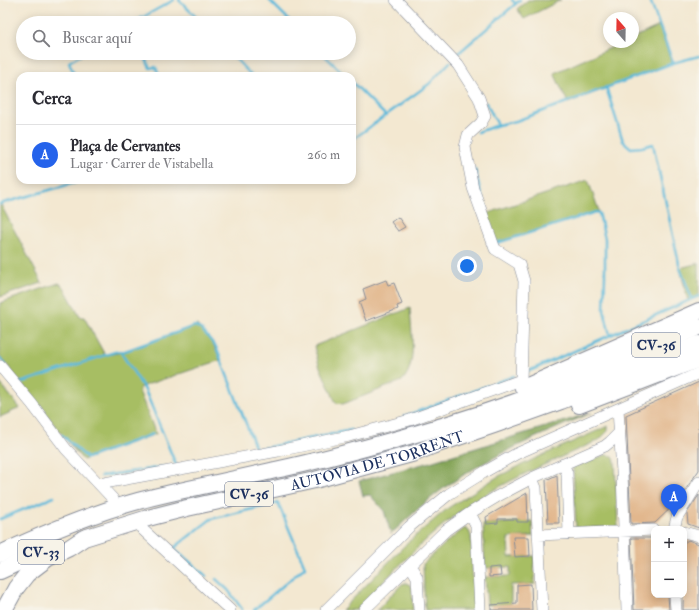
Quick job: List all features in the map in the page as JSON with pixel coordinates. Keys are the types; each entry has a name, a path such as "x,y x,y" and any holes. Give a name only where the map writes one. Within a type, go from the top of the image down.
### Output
{"highway":[{"path":"417,433 699,311"},
{"name":"AUTOVIA DE TORRENT","path":"0,554 41,535 79,520 137,502 196,487 276,470 417,433 492,410 555,387 699,327"},
{"name":"AUTOVIA DE TORRENT","path":"4,610 16,588 27,574 48,558 69,548 84,538 148,518 315,480 415,453 561,401 699,344"},
{"path":"415,453 435,452 565,411 699,359"},
{"name":"CV-33","path":"0,571 57,545 84,538"}],"street":[{"path":"99,484 278,451 349,436 410,420 521,380 524,336 524,281 519,264 495,249 473,188 465,147 468,135 481,123 485,116 479,98 458,65 396,0"},
{"path":"0,366 32,404 66,449 113,499"},
{"path":"326,610 410,527 449,494 516,454 699,373"},
{"path":"618,409 627,610"},
{"path":"364,610 446,530 470,513 532,478 605,446 619,433"},
{"path":"605,446 613,447 621,456"},
{"path":"563,464 567,473 570,534"},
{"path":"532,478 536,488 542,610"},
{"path":"675,526 680,511 699,482"},
{"path":"470,513 476,525 480,610"},
{"path":"142,529 230,610"},
{"path":"538,535 651,530"},
{"path":"410,566 417,577 419,610"},
{"path":"675,598 676,610"}],"green space":[{"path":"528,0 561,0 524,19 517,9"},
{"path":"659,26 672,63 568,103 554,73 610,48 639,48 639,35"},
{"path":"588,180 599,211 495,243 485,214"},
{"path":"0,203 42,283 0,297"},
{"path":"699,263 699,296 688,301 680,268"},
{"path":"59,283 64,287 80,317 84,317 105,355 118,353 197,325 212,342 221,360 140,387 139,391 156,434 83,460 0,356 0,303"},
{"path":"410,308 412,356 407,374 402,381 343,404 336,403 319,365 314,346"},
{"path":"0,383 20,408 0,417"},
{"path":"591,413 497,456 461,476 430,499 391,534 384,511 370,495 363,496 359,481 430,462"},
{"path":"608,426 608,431 599,440 521,475 477,500 444,524 399,566 356,610 342,610 407,543 448,508 497,477"},
{"path":"605,455 612,456 615,462 618,527 576,528 573,467"},
{"path":"532,521 533,536 508,538 509,557 534,556 535,584 511,585 511,604 487,605 485,577 510,576 510,567 485,568 483,524"},
{"path":"465,528 469,531 471,536 474,610 425,610 423,564"},
{"path":"406,583 412,588 413,610 377,610 402,584"}],"building":[{"path":"398,217 405,227 398,231 391,222"},
{"path":"386,280 388,285 394,283 402,304 397,306 398,309 366,321 359,302 366,299 363,289"},
{"path":"699,382 699,470 677,502 655,523 631,524 626,415"},
{"path":"557,475 559,523 548,523 546,480"},
{"path":"527,493 528,522 517,522 517,519 498,519 498,523 487,524 486,517"},
{"path":"699,495 699,528 688,524 687,513"},
{"path":"513,537 529,537 530,556 515,557"},
{"path":"631,538 651,538 651,598 668,598 669,610 634,610"},
{"path":"687,541 699,544 699,610 683,610 683,598 687,598"},
{"path":"500,567 501,576 489,577 489,568"},
{"path":"531,584 532,610 491,610 491,605 517,603 517,585"}],"waterway":[{"path":"145,16 174,0"},
{"path":"179,0 195,16"},
{"path":"269,0 285,16"},
{"path":"512,0 516,4"},
{"path":"455,56 520,0"},
{"path":"650,0 673,63"},
{"path":"486,103 498,125 516,121 673,63 699,56"},
{"path":"72,60 69,62 73,72"},
{"path":"146,60 150,68 156,67 158,72"},
{"path":"237,60 248,72"},
{"path":"329,60 342,72"},
{"path":"356,137 429,84 450,62"},
{"path":"356,86 386,116"},
{"path":"606,87 623,141 631,148 653,144 680,268 692,299"},
{"path":"478,132 498,125"},
{"path":"475,170 482,197"},
{"path":"0,204 71,184"},
{"path":"496,241 497,243 596,212 599,213 605,239 604,310 610,335"},
{"path":"529,371 699,296"},
{"path":"20,383 115,352 125,351 195,326 202,330 216,347 256,449"},
{"path":"120,351 145,390 176,465"},
{"path":"0,358 5,364"},
{"path":"405,416 514,376"},
{"path":"254,450 351,430"},
{"path":"62,435 87,458 153,434"},
{"path":"101,476 164,467"},
{"path":"0,519 54,497"},
{"path":"174,548 211,519 278,503 305,567 254,610"},
{"path":"164,542 174,548 206,576"},
{"path":"216,579 228,590 242,610"}],"place":[{"name":"Plaça de Cervantes","path":"674,517"}]}
